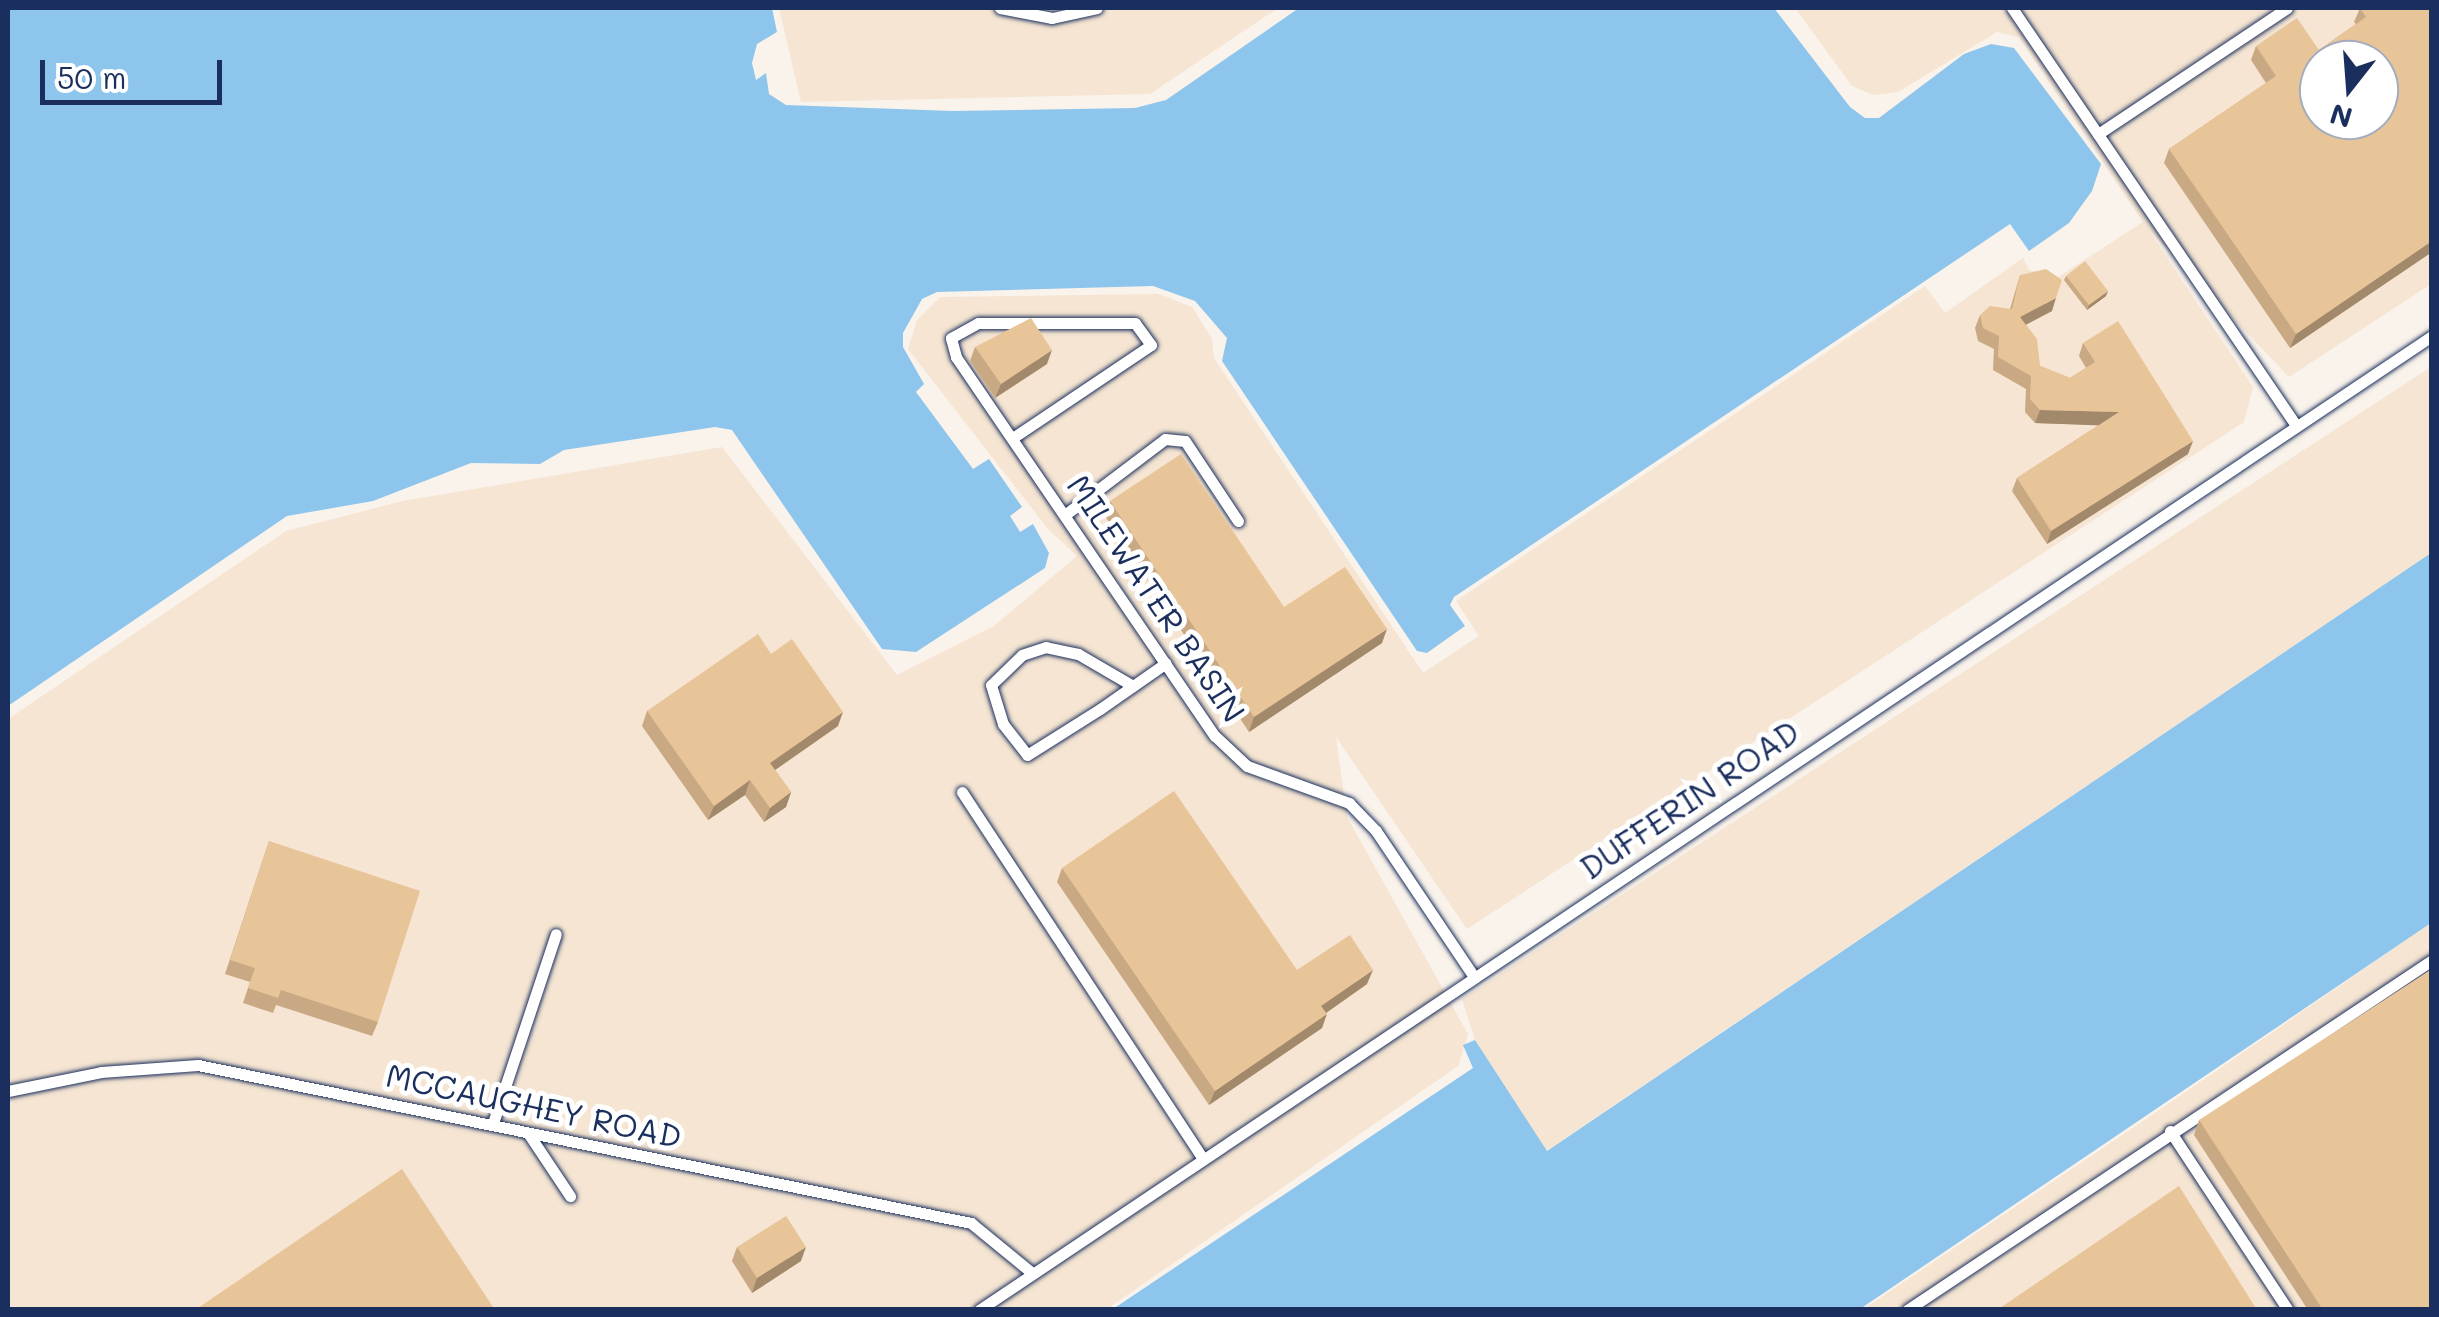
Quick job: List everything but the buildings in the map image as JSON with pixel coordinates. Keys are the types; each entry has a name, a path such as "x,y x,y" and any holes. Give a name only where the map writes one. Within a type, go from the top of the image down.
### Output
{"lane":[{"path":"1000,8 1052,18 1096,8"},
{"path":"2012,8 2295,424"},
{"path":"2098,134 2287,8"},
{"name":"MILEWATER BASIN","path":"1014,437 1151,345 1135,323 978,323 951,338 956,357 1215,736 1247,766 1349,802 1376,831 1474,977"},
{"name":"DUFFERIN ROAD","path":"979,1310 2295,424 2432,336"},
{"path":"1066,514 1165,438 1185,440 1238,521"},
{"path":"1133,686 1078,654 1046,647 1022,655 990,686 1003,724 1026,755 1133,686 1166,663"},
{"path":"962,792 1203,1158"},
{"path":"493,1123 556,934"},
{"path":"1907,1310 2170,1131 2432,960"},
{"name":"MCCAUGHEY ROAD","path":"8,1092 100,1072 198,1065 971,1224 1032,1273"},
{"path":"2170,1131 2288,1310"},
{"path":"528,1134 570,1196"}],"shaded area":[{"path":"779,8 1278,8 1150,94 801,102"},
{"path":"1795,8 2431,8 2431,284 2289,377 2148,229 2253,387 2244,422 1467,929 1336,737 1347,817 1468,1034 1458,1066 1107,1309 8,1310 8,719 286,531 403,501 722,447 897,675 994,626 1077,556 1048,529 908,349 917,320 940,297 1159,294 1192,307 1212,339 1214,358 1423,673 1479,636 1456,601 1925,286 1945,313 2023,258 2029,270 2058,277 2143,222 2019,37 1997,32 1898,92 1874,95 1852,86"},
{"path":"2431,367 2431,553 1546,1151 1475,1040 1462,999"},
{"path":"2431,923 2431,1309 1862,1310 2149,1117"}],"water":[{"path":"8,8 772,8 777,32 757,44 752,63 756,80 766,73 769,94 786,105 953,111 1135,108 1166,100 1299,8 1774,8 1850,107 1865,118 1879,118 1964,54 1991,44 2014,48 2101,164 2092,191 2069,223 2029,251 2010,224 1454,597 1450,605 1465,626 1427,653 1417,651 1222,361 1227,338 1195,301 1153,286 937,292 922,299 903,333 903,347 924,384 916,392 973,469 989,459 1022,507 1010,516 1020,532 1033,524 1049,553 1045,568 916,652 882,649 732,430 715,427 564,450 540,464 471,463 373,501 287,516 8,706"},
{"path":"2431,553 2431,923 1860,1309 1113,1309 1473,1068 1463,1045 1475,1040 1547,1151"}]}
